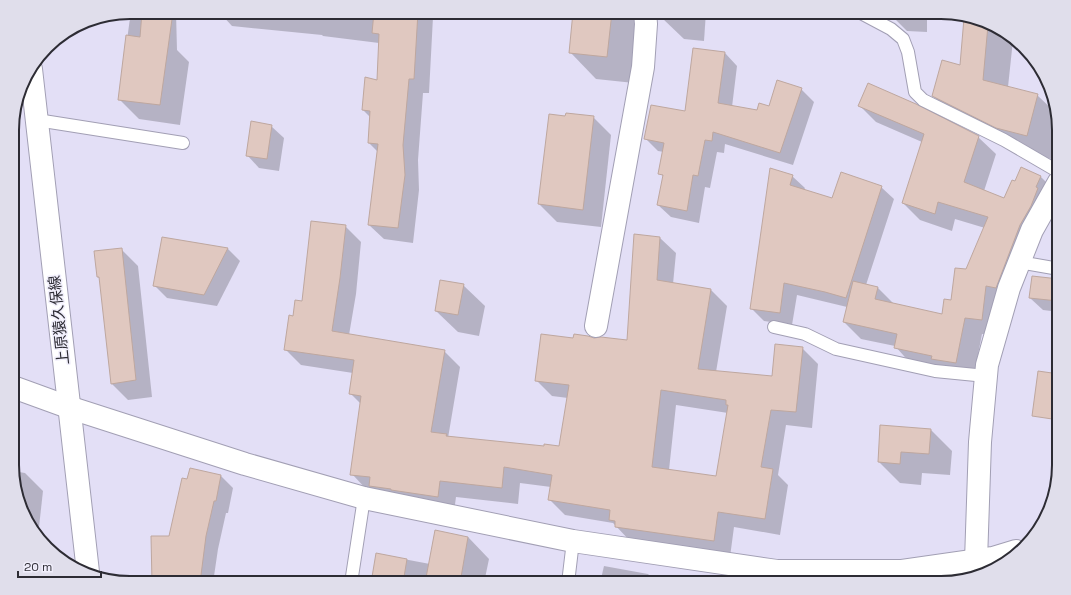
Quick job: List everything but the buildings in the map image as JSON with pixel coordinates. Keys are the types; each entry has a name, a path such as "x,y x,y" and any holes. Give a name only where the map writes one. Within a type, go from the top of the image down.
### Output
{"street":[{"path":"596,326 643,67 646,19"},
{"name":"上原猿久保線","path":"32,78 68,407 87,568"},
{"path":"976,561 980,442 987,365 1009,288 1032,230 1052,194"},
{"path":"19,389 68,407 245,464 364,498 573,542 777,571 902,571 926,576 976,561 1007,554"}],"lane":[{"path":"872,19 891,29 903,39 908,52 915,92 923,100 1004,140 1052,168"},
{"path":"37,120 183,143"},
{"path":"1019,262 1052,268"},
{"path":"774,327 805,334 836,349 935,371 986,376"},
{"path":"352,576 364,498"},
{"path":"569,576 573,542"}]}
